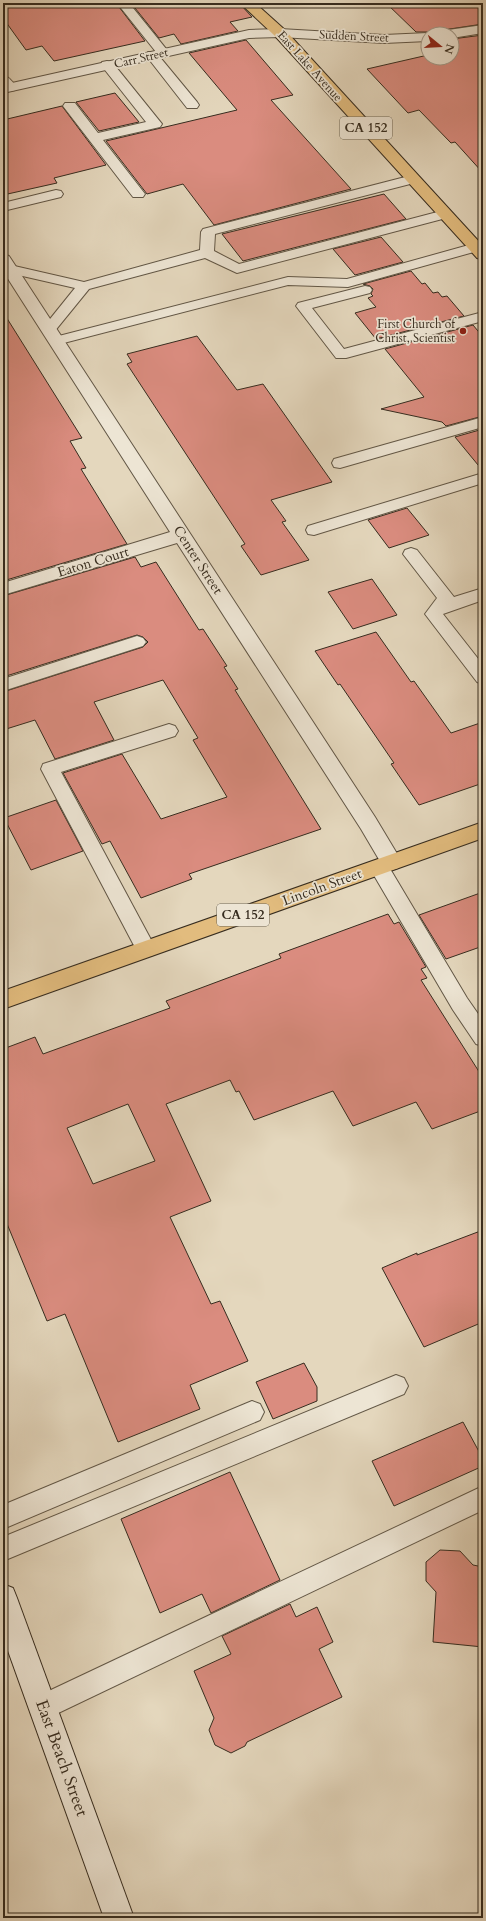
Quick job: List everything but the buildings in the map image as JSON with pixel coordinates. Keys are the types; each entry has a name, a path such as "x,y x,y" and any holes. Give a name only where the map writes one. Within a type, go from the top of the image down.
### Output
{"main road":[{"name":"East Lake Avenue","path":"247,3 280,33 481,253"},
{"name":"Lincoln Street","path":"3,1000 483,830"}],"street":[{"path":"460,32 483,29"},
{"name":"Carr Street","path":"5,85 107,65 248,34 280,33"},
{"name":"Sudden Street","path":"280,33 384,38 420,37"},
{"name":"Center Street","path":"7,264 368,823 385,864"},
{"name":"Eaton Court","path":"3,589 182,535"},
{"name":"East Beach Street","path":"3,1598 44,1707 119,1918"}],"lane":[{"path":"123,3 192,104"},
{"path":"95,138 155,124 107,65"},
{"path":"70,106 138,194"},
{"path":"207,253 208,232 413,179"},
{"path":"3,207 56,194"},
{"path":"7,264 84,286 207,253 236,269 445,214"},
{"path":"481,253 302,306 341,354 483,316"},
{"path":"52,335 288,281 348,283 481,253"},
{"path":"52,335 84,286"},
{"path":"340,463 483,422"},
{"path":"314,530 465,482 483,478"},
{"path":"411,554 446,598 434,614 483,678"},
{"path":"438,609 483,594"},
{"path":"3,685 137,642"},
{"path":"146,949 50,769 170,731"},
{"path":"385,864 460,1004 483,1038"},
{"path":"3,1549 396,1386"},
{"path":"3,1517 252,1412"},
{"path":"44,1707 483,1498"}],"place":[{"name":"First Church of Christ, Scientist","path":"463,331"}]}
